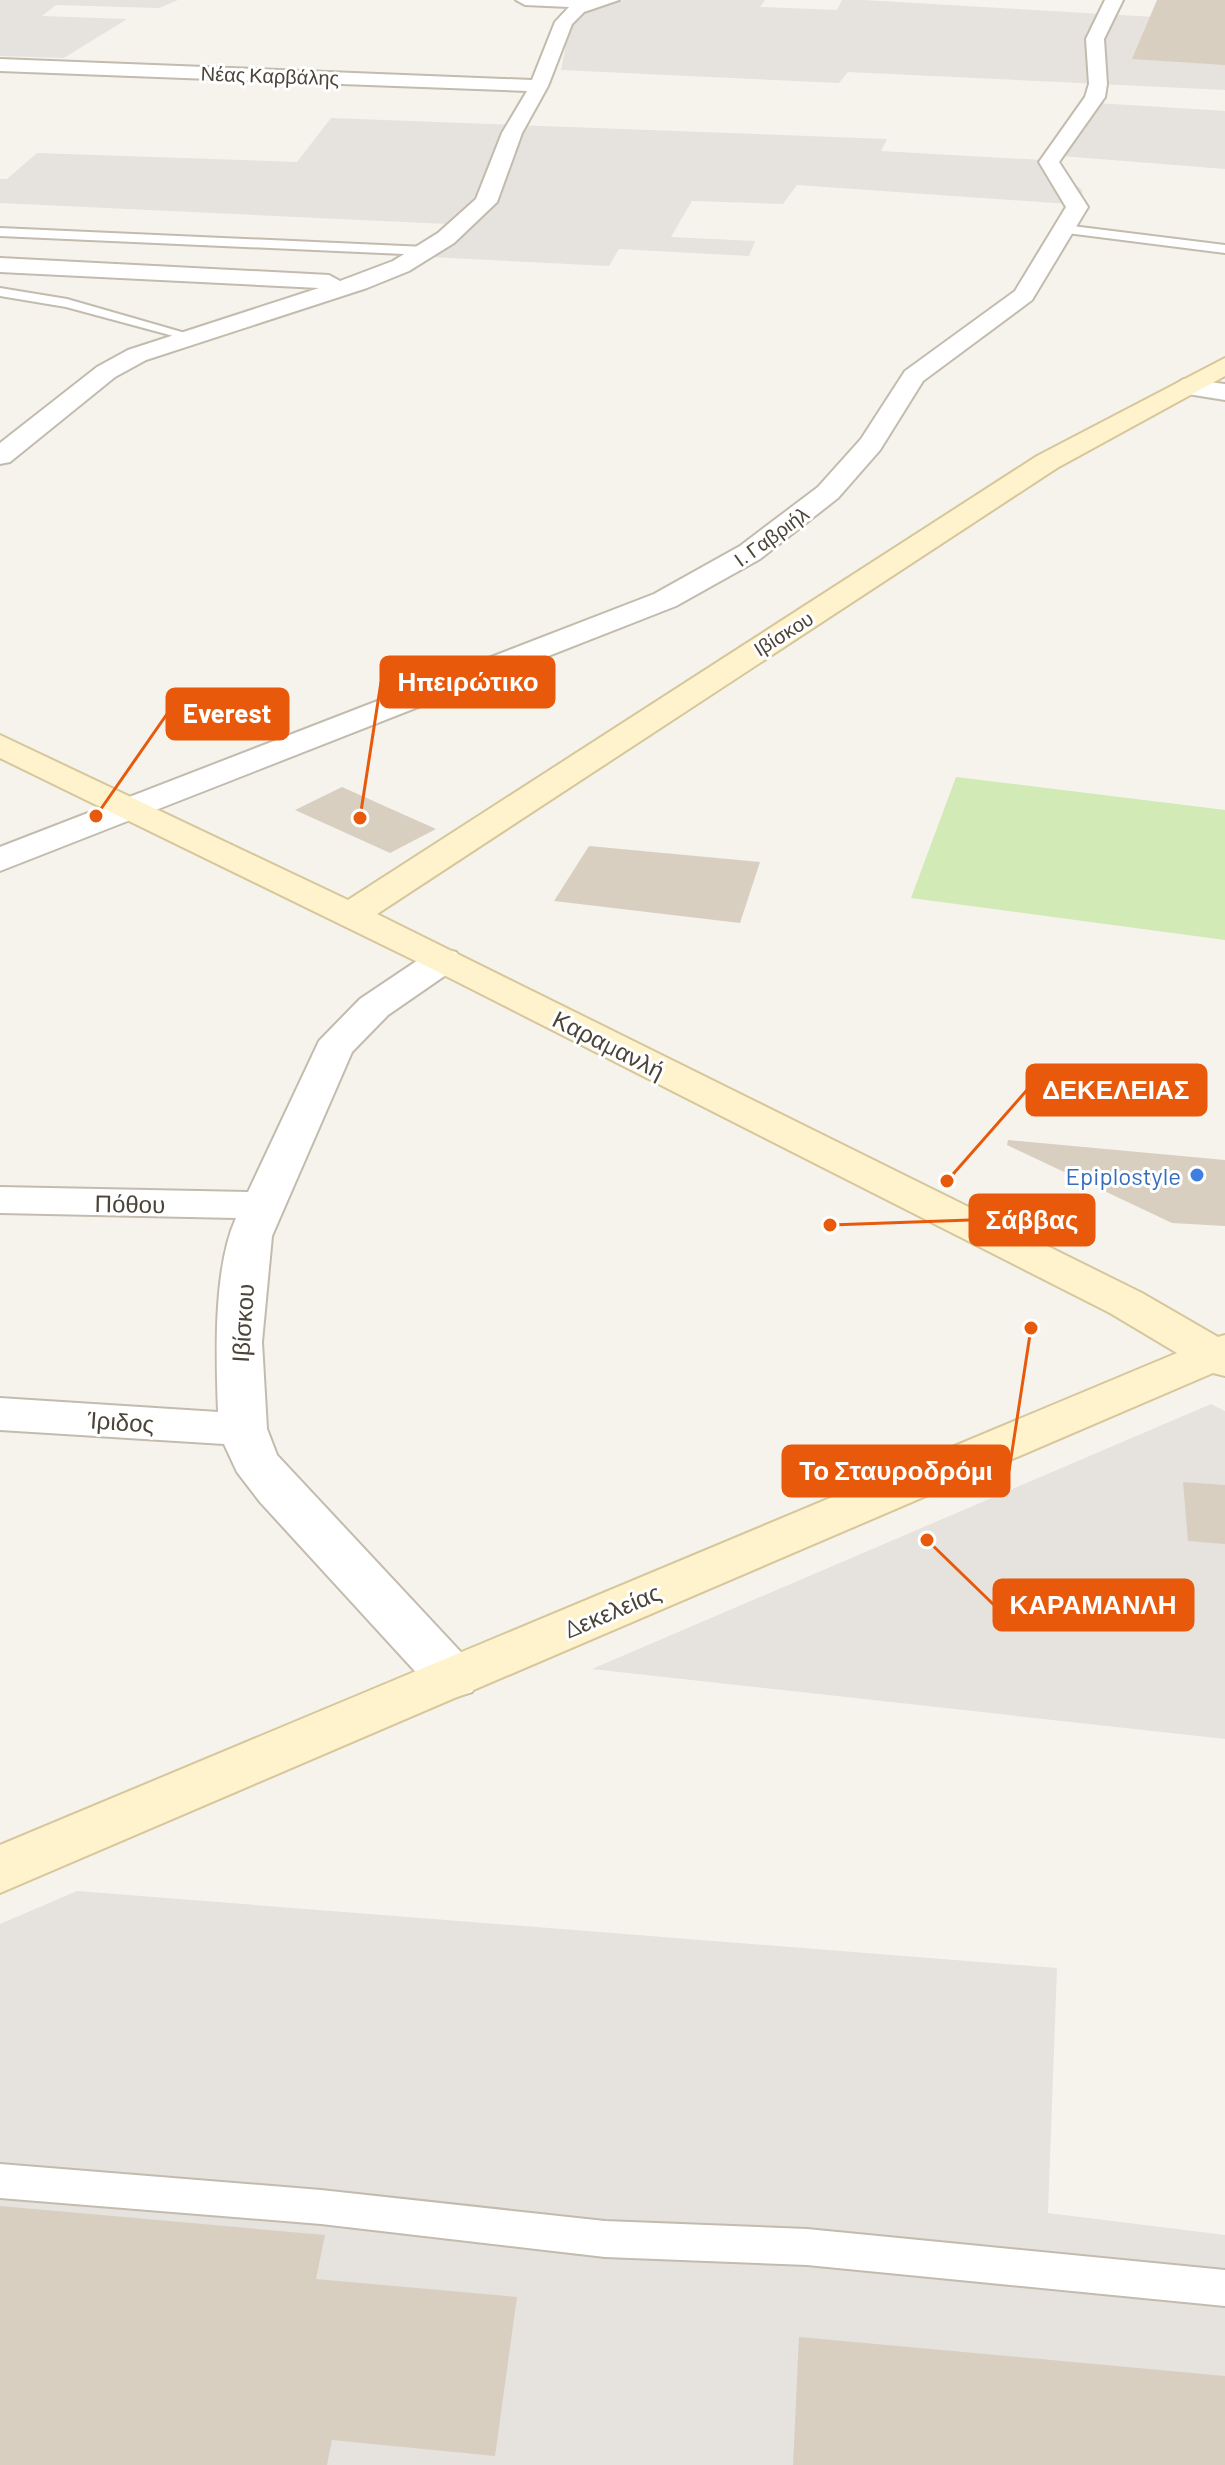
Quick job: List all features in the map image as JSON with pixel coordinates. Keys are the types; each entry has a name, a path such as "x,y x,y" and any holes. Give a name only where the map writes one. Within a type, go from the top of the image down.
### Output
{"main road":[{"name":"Ιβίσκου","path":"350,915 1000,492 1225,366"},
{"name":"Καραμανλή","path":"0,745 443,960 1126,1303 1222,1355"},
{"name":"Δεκελείας","path":"0,1870 1222,1355"}],"street":[{"path":"525,0 604,1"},
{"name":"Ι. Γαβριήλ","path":"0,860 665,600 718,573 820,500 872,443 901,389 984,321 1024,295 1077,207 1076,198 1053,172 1050,156 1095,97 1098,84 1095,39 1114,0"},
{"path":"0,456 106,372 137,355 359,283 401,266 426,251 486,202 512,133 539,86 564,22 578,8 604,1"},
{"name":"Νέας Καρβάλης","path":"0,65 539,86"},
{"path":"0,265 359,283"},
{"path":"1184,387 1225,392"},
{"name":"Ιβίσκου","path":"443,960 374,1007 350,1028 333,1049 261,1205 250,1236 240,1327 238,1384 243,1429 254,1460 278,1490 453,1678"},
{"name":"Πόθου","path":"0,1200 261,1205"},
{"name":"Ίριδος","path":"0,1414 243,1429"}],"lane":[{"path":"1064,229 1225,249"},
{"path":"0,232 426,251"},
{"path":"0,292 67,303 192,337"},
{"path":"0,2181 321,2207 605,2239 807,2247 1225,2288"}],"shaded area":[{"path":"0,0 178,0 159,8 56,5 42,16 127,19 64,58 0,56"},
{"path":"624,0 765,0 760,7 837,10 842,0 863,0 1225,21 1225,90 848,72 839,83 561,70 570,25 584,9"},
{"path":"1096,103 1225,111 1225,169 1061,156"},
{"path":"331,118 887,139 881,151 1060,161 1061,171 1082,190 1083,205 797,185 783,204 692,201 671,237 755,241 749,256 619,249 609,266 409,256 447,224 0,203 0,179 7,179 37,153 297,162"},
{"path":"1211,1404 1225,1411 1225,1739 592,1669"},
{"path":"77,1891 1057,1968 1048,2213 1225,2235 1225,2465 0,2465 0,1924"}],"green space":[{"path":"956,777 1225,810 1225,940 911,898"}],"building":[{"path":"1157,0 1225,0 1225,65 1132,59"},
{"path":"342,787 436,829 390,853 295,810"},
{"path":"589,846 760,862 740,923 554,901"},
{"path":"1008,1140 1225,1160 1225,1226 1172,1223 1007,1145"},
{"path":"1183,1482 1225,1485 1225,1544 1188,1541"},
{"path":"0,2206 325,2235 316,2279 517,2297 495,2456 332,2440 327,2465 0,2465"},
{"path":"799,2337 1225,2376 1225,2465 793,2465"}],"place":[{"name":"Everest","path":"96,816"},
{"name":"Ηπειρώτικο","path":"360,818"},
{"name":"Epiplostyle","path":"1197,1175"},
{"name":"ΔΕΚΕΛΕΙΑΣ","path":"947,1181"},
{"name":"Σάββας","path":"830,1225"},
{"name":"Το Σταυροδρόμι","path":"1031,1328"},
{"name":"ΚΑΡΑΜΑΝΛΗ","path":"927,1540"}]}
